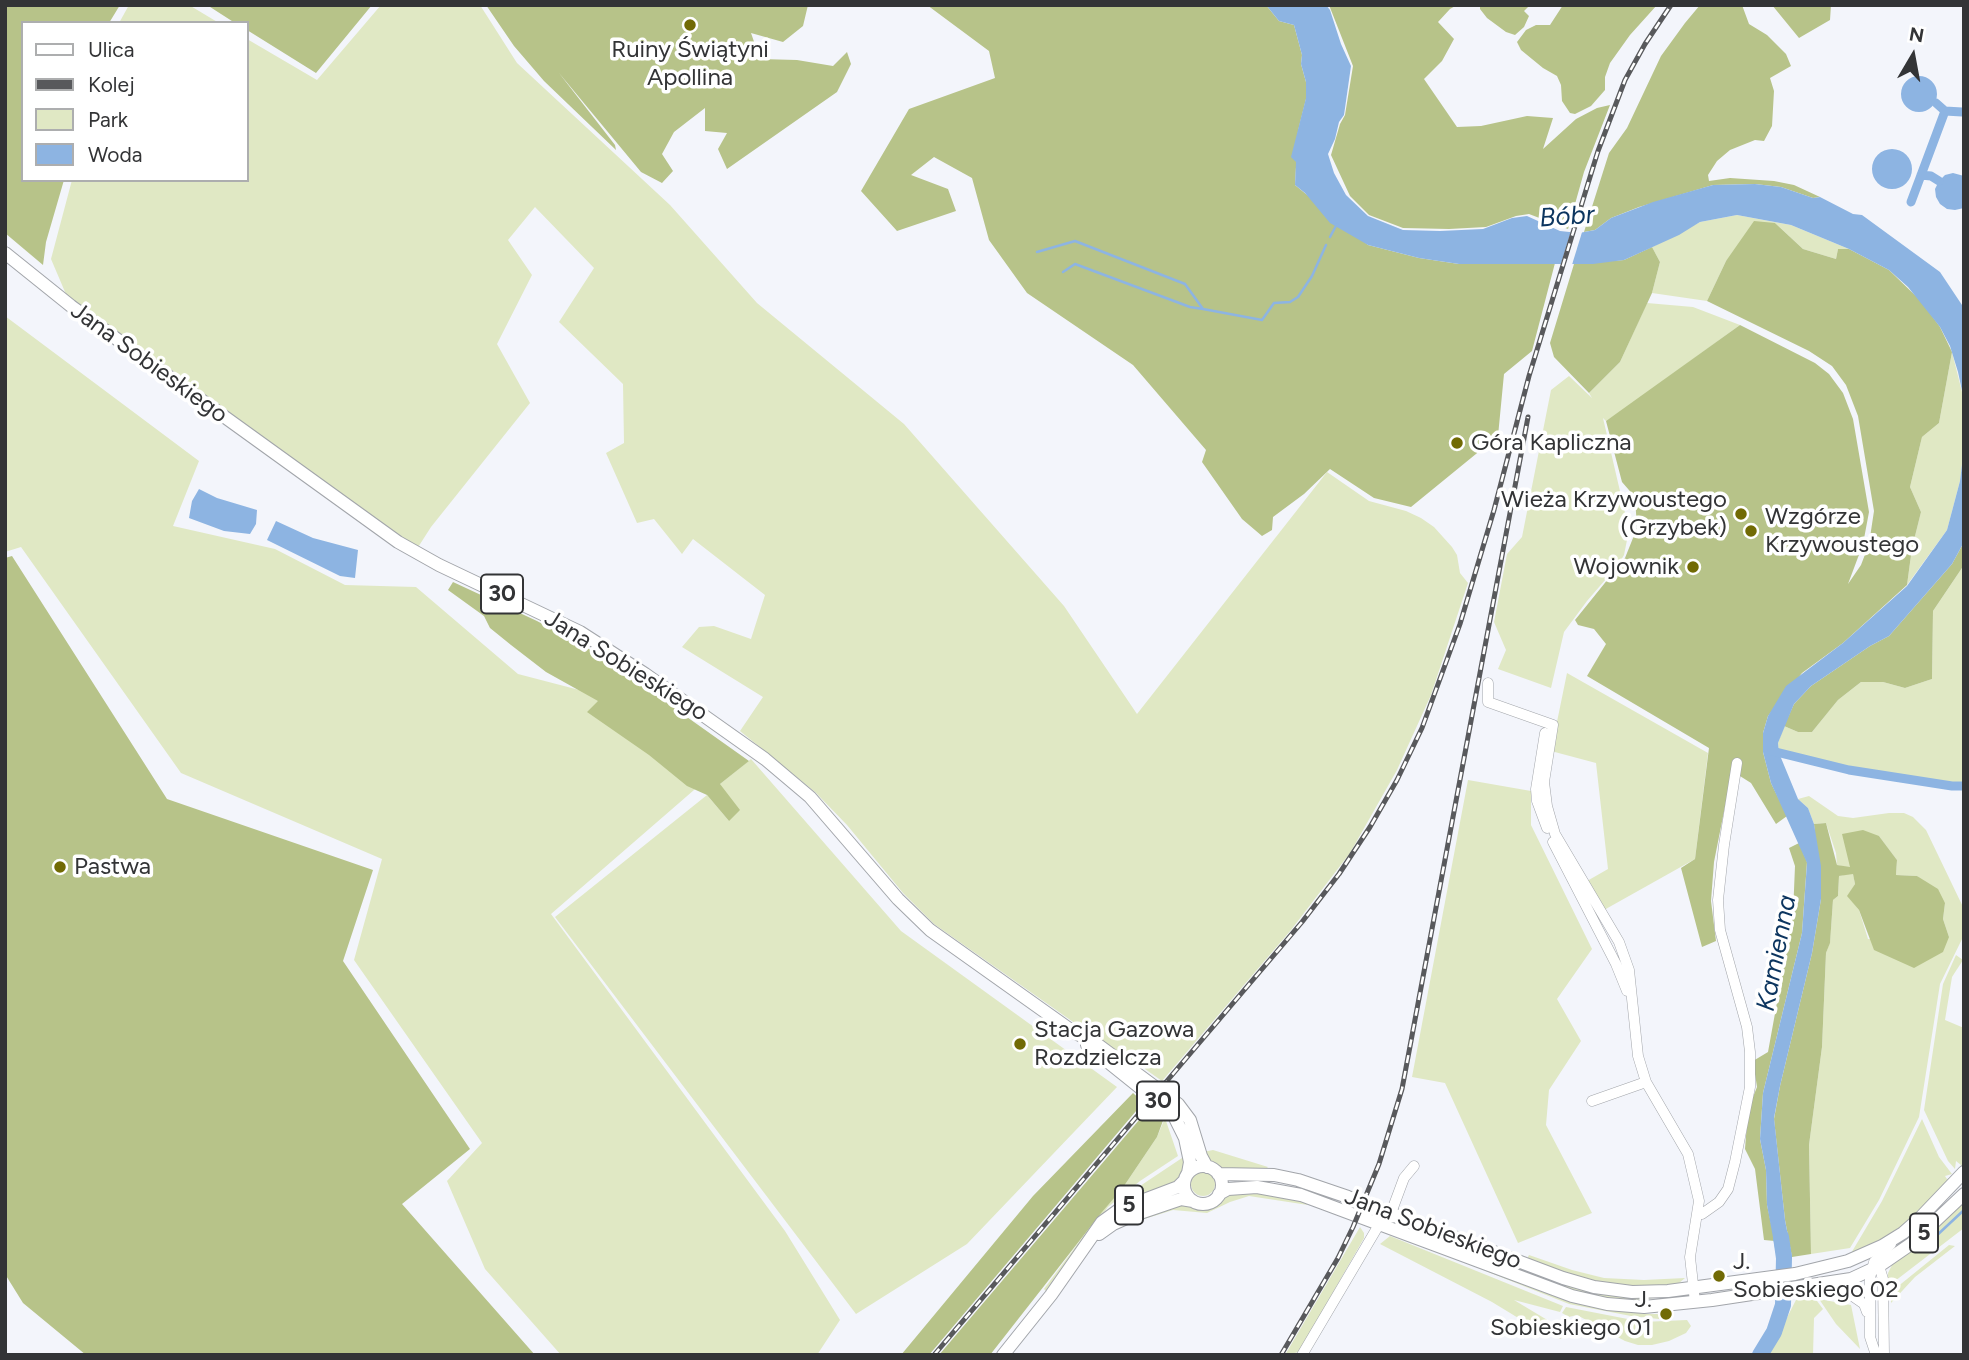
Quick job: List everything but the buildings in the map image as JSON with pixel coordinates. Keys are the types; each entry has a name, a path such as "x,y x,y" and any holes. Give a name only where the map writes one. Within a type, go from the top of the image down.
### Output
{"main road":[{"name":"Jana Sobieskiego","path":"5,253 92,322 398,542 439,565 579,632 645,674 784,773 810,797 898,900 921,922 945,942 1072,1031 1097,1044 1178,1104 1190,1120 1201,1156 1213,1170 1274,1175 1318,1186 1563,1278 1594,1287 1632,1292 1693,1288 1796,1274 1854,1259"},
{"name":"Jana Sobieskiego","path":"1072,1031 1175,1118 1190,1162 1186,1177"},
{"name":"5","path":"1086,1247 1093,1232 1108,1216 1130,1204 1178,1187 1197,1167 1213,1170"},
{"path":"1213,1170 1221,1187 1219,1194"},
{"name":"5","path":"1854,1259 1896,1238 1920,1218 1964,1172"},
{"path":"1186,1177 1186,1194 1193,1201"},
{"name":"Jana Sobieskiego","path":"1219,1194 1238,1188 1280,1190 1319,1200 1534,1283 1584,1299 1633,1307 1695,1303 1847,1280 1875,1266"},
{"name":"5","path":"1003,1355 1086,1247 1103,1231 1118,1221 1181,1199 1208,1203 1219,1194"},
{"name":"5","path":"1875,1266 1919,1237 1964,1194"}],"street":[{"path":"1488,683 1488,702 1548,723 1536,777 1537,801 1553,841 1616,964 1631,1001 1638,1056 1646,1082 1688,1154 1699,1196 1699,1213 1690,1256 1695,1303"},
{"path":"1699,1213 1702,1214 1719,1202 1728,1189 1750,1087 1747,1027 1720,929 1718,900 1737,763"},
{"path":"1592,1101 1646,1082"},
{"path":"1391,1213 1404,1178 1414,1166"},
{"path":"1360,1201 1375,1211 1380,1223"},
{"path":"1303,1355 1380,1223 1389,1217 1406,1219"},
{"path":"1876,1355 1870,1337 1869,1319 1875,1266 1896,1238"},
{"path":"1854,1259 1875,1266 1883,1279 1884,1355"},
{"name":"Jana Sobieskiego","path":"1798,1288 1854,1296 1864,1304 1869,1319"}],"green space":[{"path":"5,5 120,5 110,21 21,21 21,182 63,182 46,242 43,265 5,233"},
{"path":"129,5 189,5 216,21 120,21"},
{"path":"207,5 372,5 316,73 248,31 248,21 232,21"},
{"path":"381,5 480,5 517,63 670,205 757,303 904,424 1064,606 1137,714 1327,472 1369,501 1421,518 1434,527 1452,547 1457,555 1460,573 1468,583 1431,695 1397,770 1350,853 1291,930 1162,1081 1145,1069 1141,1060 1137,1060 1137,1067 934,924 903,893 847,825 815,792 740,731 763,697 682,647 699,627 714,626 751,639 765,595 693,539 682,554 654,519 637,523 606,453 624,443 623,384 559,322 594,268 535,207 508,240 532,275 497,344 530,403 431,527 415,552 71,306 51,259 71,182 248,182 248,40 317,80"},
{"path":"486,5 808,5 803,26 783,42 751,33 760,59 797,60 833,66 847,52 851,64 837,92 727,169 718,149 727,133 705,131 705,108 674,132 662,154 673,171 662,183 641,172 559,73 615,145 616,150 544,81 514,46"},
{"path":"927,5 1266,5 1279,21 1294,25 1306,82 1306,99 1298,131 1295,185 1368,245 1419,258 1459,264 1555,263 1532,351 1504,374 1498,436 1411,507 1374,498 1330,469 1304,494 1273,517 1272,530 1262,536 1242,519 1202,462 1206,450 1133,365 1027,293 989,240 972,178 934,157 911,175 948,189 956,211 897,231 861,191 909,109 995,78 989,51"},
{"path":"1329,5 1457,5 1438,22 1454,39 1442,61 1424,79 1457,127 1481,126 1527,116 1553,118 1543,149 1576,119 1597,108 1610,105 1584,172 1568,229 1529,214 1486,227 1449,229 1403,228 1369,215 1350,196 1331,155 1345,115 1353,66"},
{"path":"1480,5 1530,5 1524,11 1529,16 1524,27 1515,35 1506,32 1487,18"},
{"path":"1563,5 1657,5 1610,63 1605,77 1605,90 1591,106 1575,114 1570,113 1562,101 1561,85 1557,76 1521,50 1517,42 1526,30 1536,25 1550,25"},
{"path":"1700,5 1742,5 1749,24 1767,35 1786,54 1791,66 1770,78 1774,91 1772,126 1764,141 1755,140 1730,150 1717,161 1708,175 1709,181 1730,178 1774,181 1794,185 1820,197 1813,198 1781,187 1755,184 1713,185 1639,207 1611,218 1595,230 1584,232 1609,153 1627,128 1661,56"},
{"path":"1772,5 1831,5 1830,20 1799,38"},
{"path":"1737,215 1791,225 1849,249 1838,249 1836,259 1803,249 1775,223 1726,261 1707,301 1652,293 1660,262 1652,247 1700,222"},
{"path":"1754,221 1775,223 1803,249 1836,259 1838,249 1849,249 1889,270 1921,301 1940,327 1952,352 1939,423 1922,437 1910,487 1921,512 1907,585 1843,643 1802,673 1768,716 1763,733 1763,752 1771,783 1787,816 1776,824 1751,783 1732,771 1714,862 1711,901 1716,941 1702,947 1681,868 1695,859 1709,748 1587,676 1606,644 1594,629 1578,625 1575,620 1625,558 1637,528 1635,497 1622,482 1606,421 1740,325 1815,363 1829,374 1843,393 1853,419 1869,512 1863,544 1848,584 1861,565 1869,544 1874,511 1858,416 1846,385 1832,366 1809,351 1707,301 1726,261"},
{"path":"1652,247 1660,262 1652,293 1620,362 1589,393 1554,357 1550,343 1574,264 1624,260"},
{"path":"1647,303 1693,307 1740,325 1623,410 1606,421 1603,418 1629,530 1624,555 1618,565 1564,632 1551,688 1498,669 1506,650 1494,622 1507,554 1522,537 1551,390 1569,376 1592,398 1589,393 1620,362"},
{"path":"5,316 199,461 173,526 275,549 345,585 416,587 518,674 610,698 709,777 551,914 785,1231 840,1320 817,1355 561,1355 485,1269 447,1181 482,1143 354,960 382,859 181,773 21,547 5,552"},
{"path":"1952,352 1964,400 1964,448 1960,481 1947,530 1907,585 1921,512 1910,487 1922,437 1939,423"},
{"path":"1964,542 1964,565 1933,611 1932,679 1905,688 1883,682 1861,682 1838,700 1812,732 1798,732 1784,726 1794,704 1811,686 1889,636 1952,564"},
{"path":"12,556 167,799 373,870 343,961 470,1149 402,1204 535,1355 86,1355 23,1303 5,1274 5,558"},
{"path":"1964,565 1964,786 1849,770 1779,753 1778,743 1784,726 1798,732 1812,732 1838,700 1861,682 1883,682 1905,688 1932,679 1933,611"},
{"path":"453,582 537,621 598,654 749,761 720,784 740,810 729,821 707,795 687,786 649,755 587,712 598,701 546,672 490,628 484,616 448,590"},
{"path":"1567,673 1708,753 1695,859 1604,910 1587,881 1608,869 1596,763 1551,751"},
{"path":"751,759 901,931 1117,1087 967,1244 856,1314 555,917 707,795 729,821 720,784"},
{"path":"1468,780 1531,791 1531,825 1592,949 1557,999 1581,1041 1549,1090 1546,1125 1592,1213 1518,1243 1445,1083 1412,1077"},
{"path":"1809,796 1838,816 1853,818 1904,813 1913,817 1926,830 1964,909 1964,935 1940,984 1919,1117 1879,1200 1850,1248 1811,1254 1809,1145 1822,1047 1826,953 1830,942 1833,900 1838,896 1839,876 1853,873 1855,884 1848,896 1859,910 1868,939 1949,937 1943,919 1945,903 1917,876 1896,875 1897,860 1879,836 1850,868 1837,865 1826,823 1814,824 1808,808 1798,799"},
{"path":"1826,823 1837,865 1850,867 1842,834 1863,830 1879,836 1897,860 1896,875 1917,876 1938,889 1945,903 1943,919 1949,937 1943,952 1914,968 1874,950 1859,910 1847,896 1855,884 1853,874 1839,876 1838,896 1833,900 1830,943 1826,953 1822,1047 1809,1145 1811,1254 1792,1257 1785,1220 1774,1119 1812,953 1821,899 1814,824"},
{"path":"1799,843 1807,862 1802,933 1763,1093 1760,1139 1766,1170 1767,1205 1775,1241 1764,1240 1755,1169 1745,1149 1747,1123 1757,1087 1753,1061 1768,1052 1793,914 1795,866 1789,848"},
{"path":"1956,955 1963,960 1952,977 1945,1020 1964,1028 1964,1165 1959,1171 1961,1165 1956,1161 1955,1169 1948,1161 1924,1110 1943,984"},
{"path":"1133,1093 1142,1104 929,1355 901,1355 1033,1196"},
{"path":"1151,1106 1164,1118 1157,1137 1122,1189 990,1355 939,1355"},
{"path":"1165,1118 1178,1156 1140,1181 1108,1207 1046,1291 1044,1289 1102,1211 1122,1189 1157,1137"},
{"path":"1922,1119 1939,1157 1952,1174 1945,1176 1947,1179 1953,1177 1903,1225 1850,1255 1882,1201"},
{"path":"1213,1150 1268,1167 1264,1171 1226,1171 1208,1159 1203,1152"},
{"path":"1185,1156 1186,1164 1177,1182 1114,1207 1143,1184"},
{"path":"1203,1172 1212,1175 1215,1184 1212,1193 1203,1196 1194,1193 1191,1184 1194,1175"},
{"path":"1247,1191 1305,1202 1308,1205 1249,1196 1207,1213 1173,1210 1125,1225 1119,1224 1186,1203 1200,1209 1211,1208 1228,1195"},
{"path":"1964,1201 1964,1228 1895,1281 1887,1283 1893,1263 1931,1234"},
{"path":"1406,1223 1545,1277 1686,1295 1625,1301 1585,1295 1404,1228"},
{"path":"1360,1227 1364,1238 1299,1352 1285,1355"},
{"path":"1390,1236 1563,1306 1560,1312 1514,1300 1564,1330 1561,1339 1538,1330 1492,1302 1380,1244"},
{"path":"1949,1245 1955,1246 1915,1277 1891,1303 1891,1292"},
{"path":"1425,1247 1595,1306 1659,1314 1659,1319 1569,1304"},
{"path":"1529,1255 1604,1278 1685,1278 1678,1284 1642,1287 1594,1282 1527,1259"},
{"path":"1798,1296 1817,1301 1823,1309 1814,1318 1813,1355 1768,1355"},
{"path":"1819,1299 1851,1305 1860,1349 1836,1324"},
{"path":"1566,1307 1643,1322 1687,1320 1691,1326 1686,1333 1669,1341 1638,1345 1625,1341 1577,1315 1569,1317 1562,1313"}],"water":[{"path":"1266,5 1326,5 1330,10 1351,66 1344,115 1328,154 1334,173 1346,195 1368,216 1403,230 1440,231 1483,229 1512,218 1527,216 1560,231 1579,233 1595,230 1611,218 1653,202 1713,185 1755,184 1781,187 1813,198 1820,197 1853,214 1862,215 1940,272 1964,308 1964,400 1950,346 1940,327 1908,287 1889,270 1849,249 1791,225 1737,215 1700,222 1679,235 1624,260 1593,264 1459,264 1419,258 1368,245 1330,223 1295,185 1296,162 1291,157 1306,98 1302,55 1294,25 1279,21"},
{"path":"1919,76 1932,81 1937,94 1932,107 1919,112 1906,107 1901,94 1906,81"},
{"path":"1892,149 1900,150 1906,155 1911,161 1911,177 1906,183 1900,188 1892,189 1884,188 1878,183 1873,177 1872,169 1873,161 1878,155 1884,150"},
{"path":"1953,173 1964,176 1964,208 1955,210 1940,204 1935,189 1945,175"},
{"path":"1964,448 1964,542 1952,564 1889,636 1811,686 1794,704 1778,743 1779,753 1798,799 1808,808 1814,824 1821,866 1821,899 1812,953 1774,1118 1785,1220 1792,1257 1777,1259 1767,1205 1766,1170 1760,1139 1763,1093 1802,933 1807,863 1771,783 1763,752 1763,733 1768,716 1786,686 1843,643 1907,586 1947,530 1960,481"},
{"path":"199,489 217,498 257,510 256,524 250,534 224,531 189,518 192,501"},
{"path":"276,521 313,538 358,550 355,578 340,576 267,540"}],"pier":[{"path":"1572,228 1583,229 1571,268 1560,267"}],"waterway":[{"path":"1936,103 1945,111 1962,112"},
{"path":"1911,202 1945,111"},
{"path":"1921,175 1931,176 1939,181"},
{"path":"1330,237 1337,224"},
{"path":"1037,252 1075,241 1185,284 1203,309 1262,320 1274,303 1290,302 1298,297 1312,276 1326,245"},
{"path":"1063,272 1075,264 1190,307 1203,309"},
{"path":"1772,751 1849,770 1964,786"},
{"path":"1934,1238 1964,1210"},
{"name":"Kamienna","path":"1760,1355 1774,1332 1783,1305 1784,1258 1781,1237"}],"railway":[{"path":"934,1355 1302,922 1339,874 1397,780 1422,728 1460,624 1494,510 1529,376 1598,151 1625,80 1671,5"},
{"path":"1281,1355 1338,1258 1353,1227 1379,1164 1402,1089 1528,417"}],"place":[{"name":"Ruiny Świątyni Apollina","path":"690,25"},
{"name":"Góra Kapliczna","path":"1457,443"},
{"name":"Wieża Krzywoustego (Grzybek)","path":"1741,514"},
{"name":"Wzgórze Krzywoustego","path":"1751,531"},
{"name":"Wojownik","path":"1693,567"},
{"name":"Pastwa","path":"60,867"},
{"name":"Stacja Gazowa Rozdzielcza","path":"1020,1044"},
{"name":"J. Sobieskiego 02","path":"1719,1276"},
{"name":"J. Sobieskiego 01","path":"1666,1314"}],"water label":[{"name":"Bóbr","path":"1567,217"}]}
